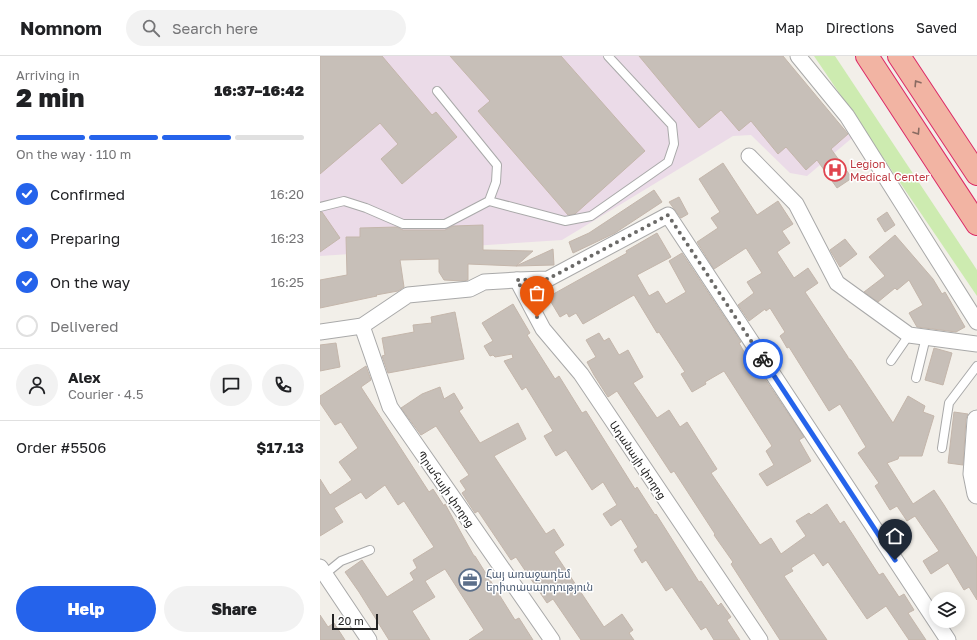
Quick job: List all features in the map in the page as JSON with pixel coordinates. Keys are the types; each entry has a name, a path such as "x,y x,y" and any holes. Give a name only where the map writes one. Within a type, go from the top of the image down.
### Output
{"highway":[{"path":"867,56 977,224"},
{"path":"899,56 977,174"}],"street":[{"path":"798,56 847,116 977,322"},
{"path":"749,156 796,204 837,283 909,335 977,344"},
{"path":"320,332 362,326 408,295 470,289 484,282 548,279 668,215 948,640"},
{"name":"Ադանայի փողոց","path":"517,280 543,329 581,374 760,640"},
{"name":"Պրահայի փողոց","path":"362,326 390,407 552,640"},
{"path":"977,420 974,474 977,494"},
{"path":"322,570 370,640"}],"lane":[{"path":"489,200 564,221 591,216 668,162 674,144 672,125 608,56"},
{"path":"320,207 344,201 366,208 403,224 445,224 489,200 496,182 497,164 438,91"},
{"path":"891,361 909,335"},
{"path":"916,378 926,338"},
{"path":"942,448 949,403 977,366"},
{"path":"322,570 370,550"}],"shaded area":[{"path":"320,56 780,56 852,138 807,176 790,173 751,135 733,136 562,240 320,256"}],"green space":[{"path":"814,56 835,56 977,270 977,296"}],"building":[{"path":"320,56 382,56 432,115 436,112 457,137 402,184 381,159 398,144 380,123 320,174"},
{"path":"450,56 561,56 645,151 575,214 568,215 478,111 490,101"},
{"path":"639,56 783,56 848,134 831,149 852,178 837,188 817,160 806,170 786,147 778,154 751,121 739,131 721,110 699,128"},
{"path":"723,163 757,215 778,201 793,224 782,231 790,243 777,252 794,278 808,268 818,283 805,292 893,423 908,396 925,406 923,412 934,416 922,456 899,456 898,459 887,463 913,504 934,490 944,505 977,558 977,600 969,587 964,590 948,563 931,574 923,561 939,551 915,516 907,521 897,506 890,510 875,486 879,483 858,453 866,447 840,404 829,411 789,347 787,348 780,336 785,332 770,308 766,311 765,309 749,321 738,305 754,293 747,282 762,273 746,248 714,269 697,242 718,228 711,218 720,212 699,179"},
{"path":"654,190 662,202 615,233 573,253 569,242 589,233"},
{"path":"679,197 688,214 681,218 669,202"},
{"path":"320,212 322,212 340,238 320,252"},
{"path":"887,212 895,225 885,232 877,219"},
{"path":"483,225 483,250 533,251 516,266 468,264 468,280 463,281 444,280 439,272 439,259 400,260 404,287 398,291 320,308 320,280 347,275 346,237 360,237 360,228 397,227 403,230 445,230 453,226"},
{"path":"657,233 671,257 637,275 649,296 658,291 666,304 686,292 669,261 682,253 741,342 739,343 759,378 763,376 804,437 799,440 811,461 767,486 759,474 774,465 766,451 772,446 724,371 705,382 706,384 692,392 681,374 685,372 659,332 657,333 634,295 583,324 576,313 569,317 567,313 560,317 548,297 627,253 626,251"},
{"path":"895,235 933,279 942,294 945,292 965,327 956,332 917,327 909,313 923,305 909,280 897,290 895,288 878,302 864,292 885,276 869,257"},
{"path":"845,239 857,254 840,267 830,250"},
{"path":"553,249 554,265 516,266"},
{"path":"513,304 530,333 527,335 555,379 559,376 582,413 586,411 635,489 637,487 655,515 656,514 699,582 701,581 718,606 721,603 731,617 727,620 740,640 714,640 706,627 701,630 672,587 666,591 646,560 642,563 634,550 638,547 621,519 611,526 603,514 617,505 603,482 592,490 566,450 556,456 544,436 553,431 526,387 522,390 504,361 513,358 512,354 495,357 493,355 490,356 484,346 493,341 482,323"},
{"path":"455,312 464,359 388,373 382,356 385,355 382,338 414,332 413,325 432,323 431,317"},
{"path":"599,333 604,341 609,338 619,355 628,350 643,377 633,383 657,418 669,410 680,427 687,422 717,469 711,473 760,545 771,538 781,554 806,536 796,521 809,513 811,515 827,504 840,524 844,521 879,575 883,573 899,597 904,594 914,610 908,613 926,640 909,640 886,606 867,619 828,562 823,566 814,553 791,568 793,571 784,576 827,640 780,640 731,564 733,562 714,535 715,534 674,471 671,473 617,391 608,397 594,375 587,362 596,357 586,340"},
{"path":"336,343 340,367 320,371 320,345"},
{"path":"934,348 952,353 943,385 925,380"},
{"path":"366,366 371,380 361,387 429,492 433,489 444,506 445,504 474,556 515,620 519,618 533,640 469,640 484,630 445,569 425,581 435,597 412,611 430,640 389,640 345,572 362,560 387,597 414,580 410,573 417,568 413,560 434,547 404,501 398,505 385,485 366,499 361,492 334,508 343,522 320,536 320,479 330,495 352,480 339,462 358,448 341,422 335,425 320,403 320,396"},
{"path":"440,387 444,399 454,393 463,408 459,411 480,443 518,423 526,439 494,456 546,534 554,529 564,545 554,552 604,627 622,614 633,630 629,633 634,640 581,640 553,599 547,603 516,557 511,560 478,511 475,513 462,493 466,490 460,481 469,475 436,426 421,435 401,408 422,394"},
{"path":"954,412 968,414 966,419 963,465 948,463"},
{"path":"320,615 328,627 334,623 345,640 320,640"}],"way so far":[{"path":"537,317 517,280 548,279 668,215 763,359"}],"place":[{"name":"Legion Medical Center","path":"835,170"},
{"name":"Հայ առաջադեմ երիտասարդություն","path":"470,580"}],"route":[{"path":"763,359 895,560"}]}
